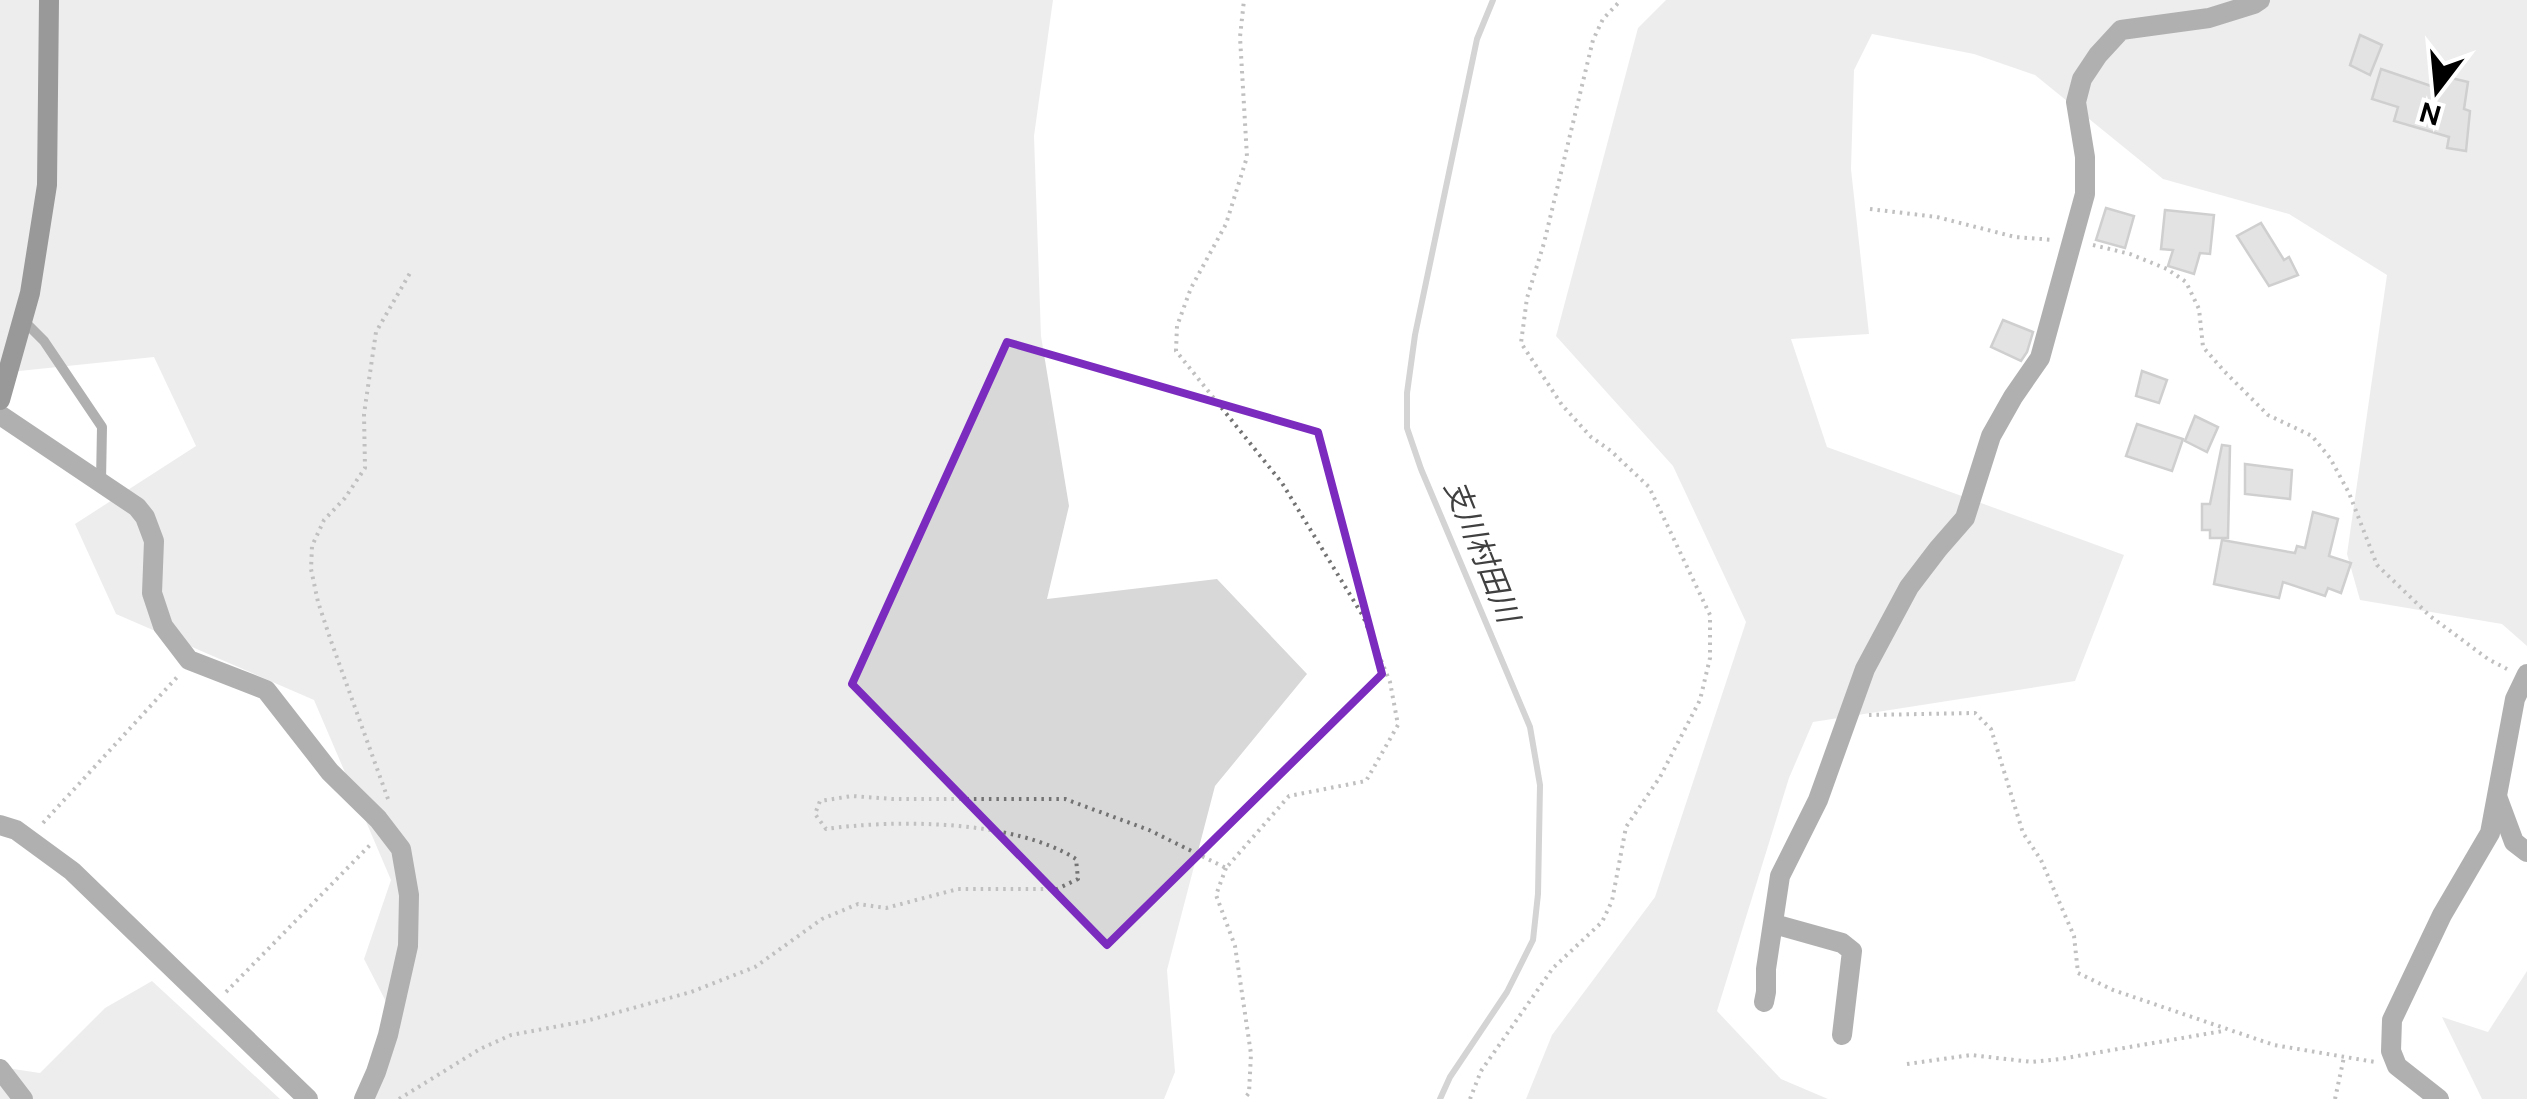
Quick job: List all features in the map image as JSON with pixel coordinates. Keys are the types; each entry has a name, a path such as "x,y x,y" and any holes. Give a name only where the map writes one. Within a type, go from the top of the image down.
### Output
{"street":[{"path":"0,400 30,294 47,184 49,0"},
{"path":"1764,1002 1780,876 1818,800 1865,669 1910,588 1938,548 1966,518 1991,436 2040,358 2085,194 2085,157 2076,102 2082,80 2098,54 2121,30 2209,18 2260,0"},
{"path":"0,415 138,507 154,541 152,593 163,626 192,661 266,690 330,772 378,818 401,849 408,894 408,946 388,1035 364,1099"},
{"path":"2439,1099 2397,1066 2391,1052 2392,1020 2442,914 2490,833 2514,699 2526,676"},
{"path":"2497,797 2514,842 2527,852"},
{"path":"0,826 16,830 72,871 308,1099"},
{"path":"1774,924 1842,943 1852,951 1842,1035"},
{"path":"0,1069 23,1099"}],"lane":[{"path":"23,320 44,341 102,428 101,482"}],"path":[{"path":"1244,0 1240,37 1246,157 1226,224 1191,288 1177,326 1176,350 1282,484 1363,616 1390,682 1398,726 1366,782 1289,796 1226,868 1216,894 1235,946 1251,1054 1250,1093 1244,1099"},
{"path":"1470,1099 1482,1071 1553,968 1602,922 1612,901 1626,827 1660,777 1700,700 1710,658 1710,615 1649,488 1591,437 1562,405 1521,343 1526,298 1544,243 1592,40 1622,0"},
{"path":"1870,209 2130,254 2167,269 2186,282 2199,309 2204,347 2268,415 2312,436 2330,458 2349,493 2377,565 2430,616 2488,659 2526,676"},
{"path":"212,1006 386,829 392,808 330,642 311,569 312,546 324,520 346,498 365,468 364,414 376,332 410,274"},
{"path":"30,840 53,809 192,661"},
{"path":"1850,716 1974,713 1991,729 2023,833 2041,860 2074,936 2078,973 2113,990 2274,1046 2397,1066"},
{"path":"398,1099 512,1034 604,1016 691,992 755,967 822,919 858,904 886,908 958,889 1057,889 1078,879 1076,859 1058,847 1014,836 932,824 864,823 826,829 814,814 820,801 852,796 1065,799 1149,830 1226,868"},
{"path":"1907,1064 1971,1055 2046,1061 2227,1030"},
{"path":"2335,1099 2344,1057"}],"highlighted area":[{"path":"1007,342 1318,432 1382,674 1107,945 852,684"}],"shaded area":[{"path":"0,0 1053,0 1034,136 1041,336 1069,506 1047,599 1217,579 1307,674 1215,786 1167,970 1175,1072 1164,1099 358,1099 400,1029 364,959 391,880 314,700 116,614 75,524 196,446 154,357 0,373"},
{"path":"1666,0 2527,0 2527,646 2502,624 2360,600 2347,554 2387,275 2289,214 2163,179 2035,75 1974,54 1872,34 1854,70 1851,169 1869,334 1791,339 1827,447 2124,555 2075,681 1813,722 1789,778 1717,1011 1781,1079 1828,1099 1526,1099 1552,1035 1655,897 1746,622 1673,466 1556,336 1638,28"},
{"path":"2527,971 2527,1099 2482,1099 2442,1017 2488,1032"},
{"path":"152,981 280,1099 0,1099 0,1067 40,1073 105,1008"}],"building":[{"path":"2360,35 2382,45 2370,75 2350,65"},
{"path":"2381,69 2440,89 2443,76 2468,82 2464,109 2470,111 2466,151 2447,148 2449,137 2394,121 2398,107 2372,99"},
{"path":"2106,208 2134,216 2125,248 2096,240"},
{"path":"2165,210 2214,215 2210,254 2200,253 2194,274 2168,266 2173,250 2161,249"},
{"path":"2261,223 2284,260 2289,257 2298,275 2269,286 2237,236"},
{"path":"2003,320 2033,332 2021,361 1991,347"},
{"path":"2142,371 2167,380 2159,403 2136,396"},
{"path":"2195,416 2218,427 2207,452 2185,441"},
{"path":"2137,424 2183,439 2172,471 2126,456"},
{"path":"2222,445 2230,446 2228,538 2210,538 2210,530 2202,530 2202,504 2210,504"},
{"path":"2245,464 2292,470 2290,499 2245,494"},
{"path":"2313,512 2338,519 2329,556 2351,563 2341,593 2328,588 2325,596 2283,582 2279,598 2214,584 2222,540 2295,553 2297,546 2305,548"}],"waterway":[{"name":"支川村田川","path":"1440,1099 1450,1077 1507,992 1533,940 1538,894 1540,785 1530,727 1407,428 1415,335 1477,39 1493,0"}]}
